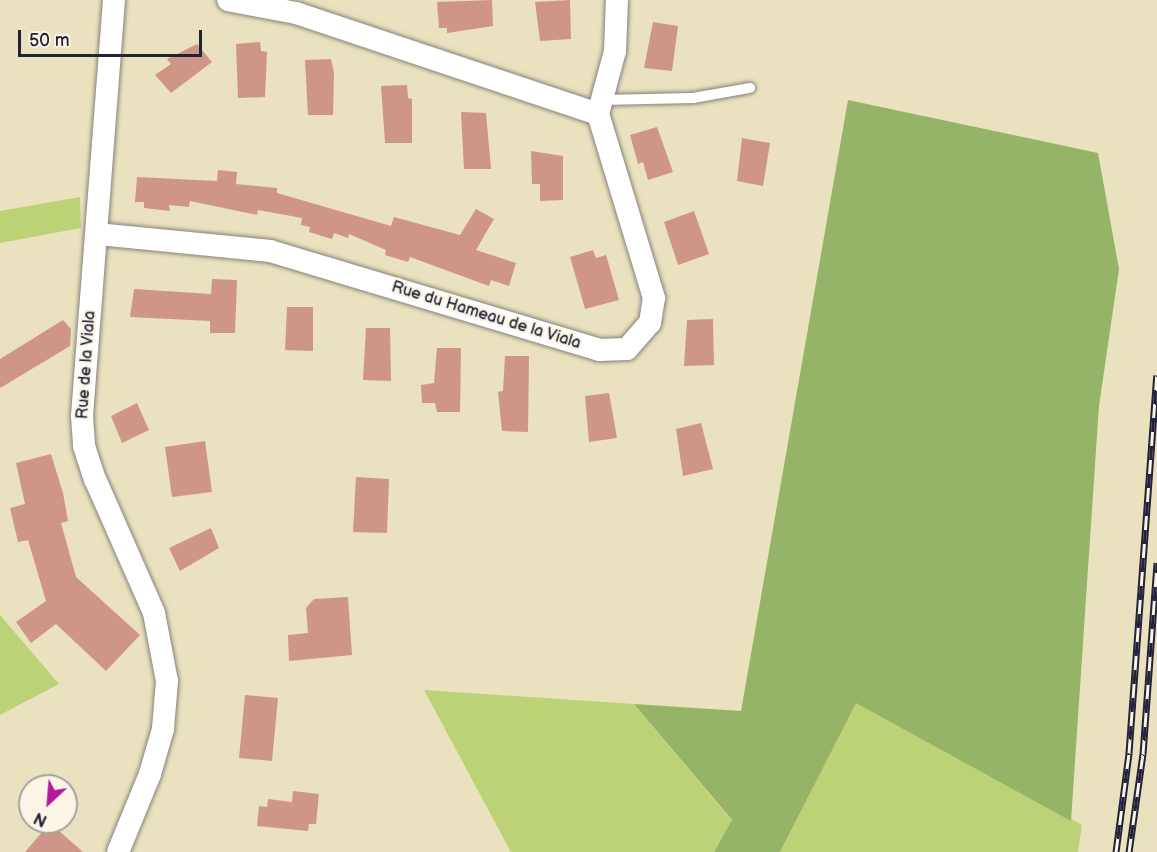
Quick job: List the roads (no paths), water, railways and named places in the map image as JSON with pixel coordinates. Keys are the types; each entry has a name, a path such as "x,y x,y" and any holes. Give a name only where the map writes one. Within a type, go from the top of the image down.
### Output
{"street":[{"name":"Rue de la Viala","path":"114,0 82,416 84,446 106,508 154,613 167,681 163,729 150,774 118,852"},
{"path":"228,0 296,14 600,107 615,51 617,0"},
{"name":"Rue du Hameau de la Viala","path":"97,234 270,251 599,350 627,349 650,323 654,298 600,107"}],"lane":[{"path":"600,107 693,98 750,88"}],"railway":[{"path":"1116,852 1129,753 1157,375"},
{"path":"1129,852 1143,754 1157,563"}]}
